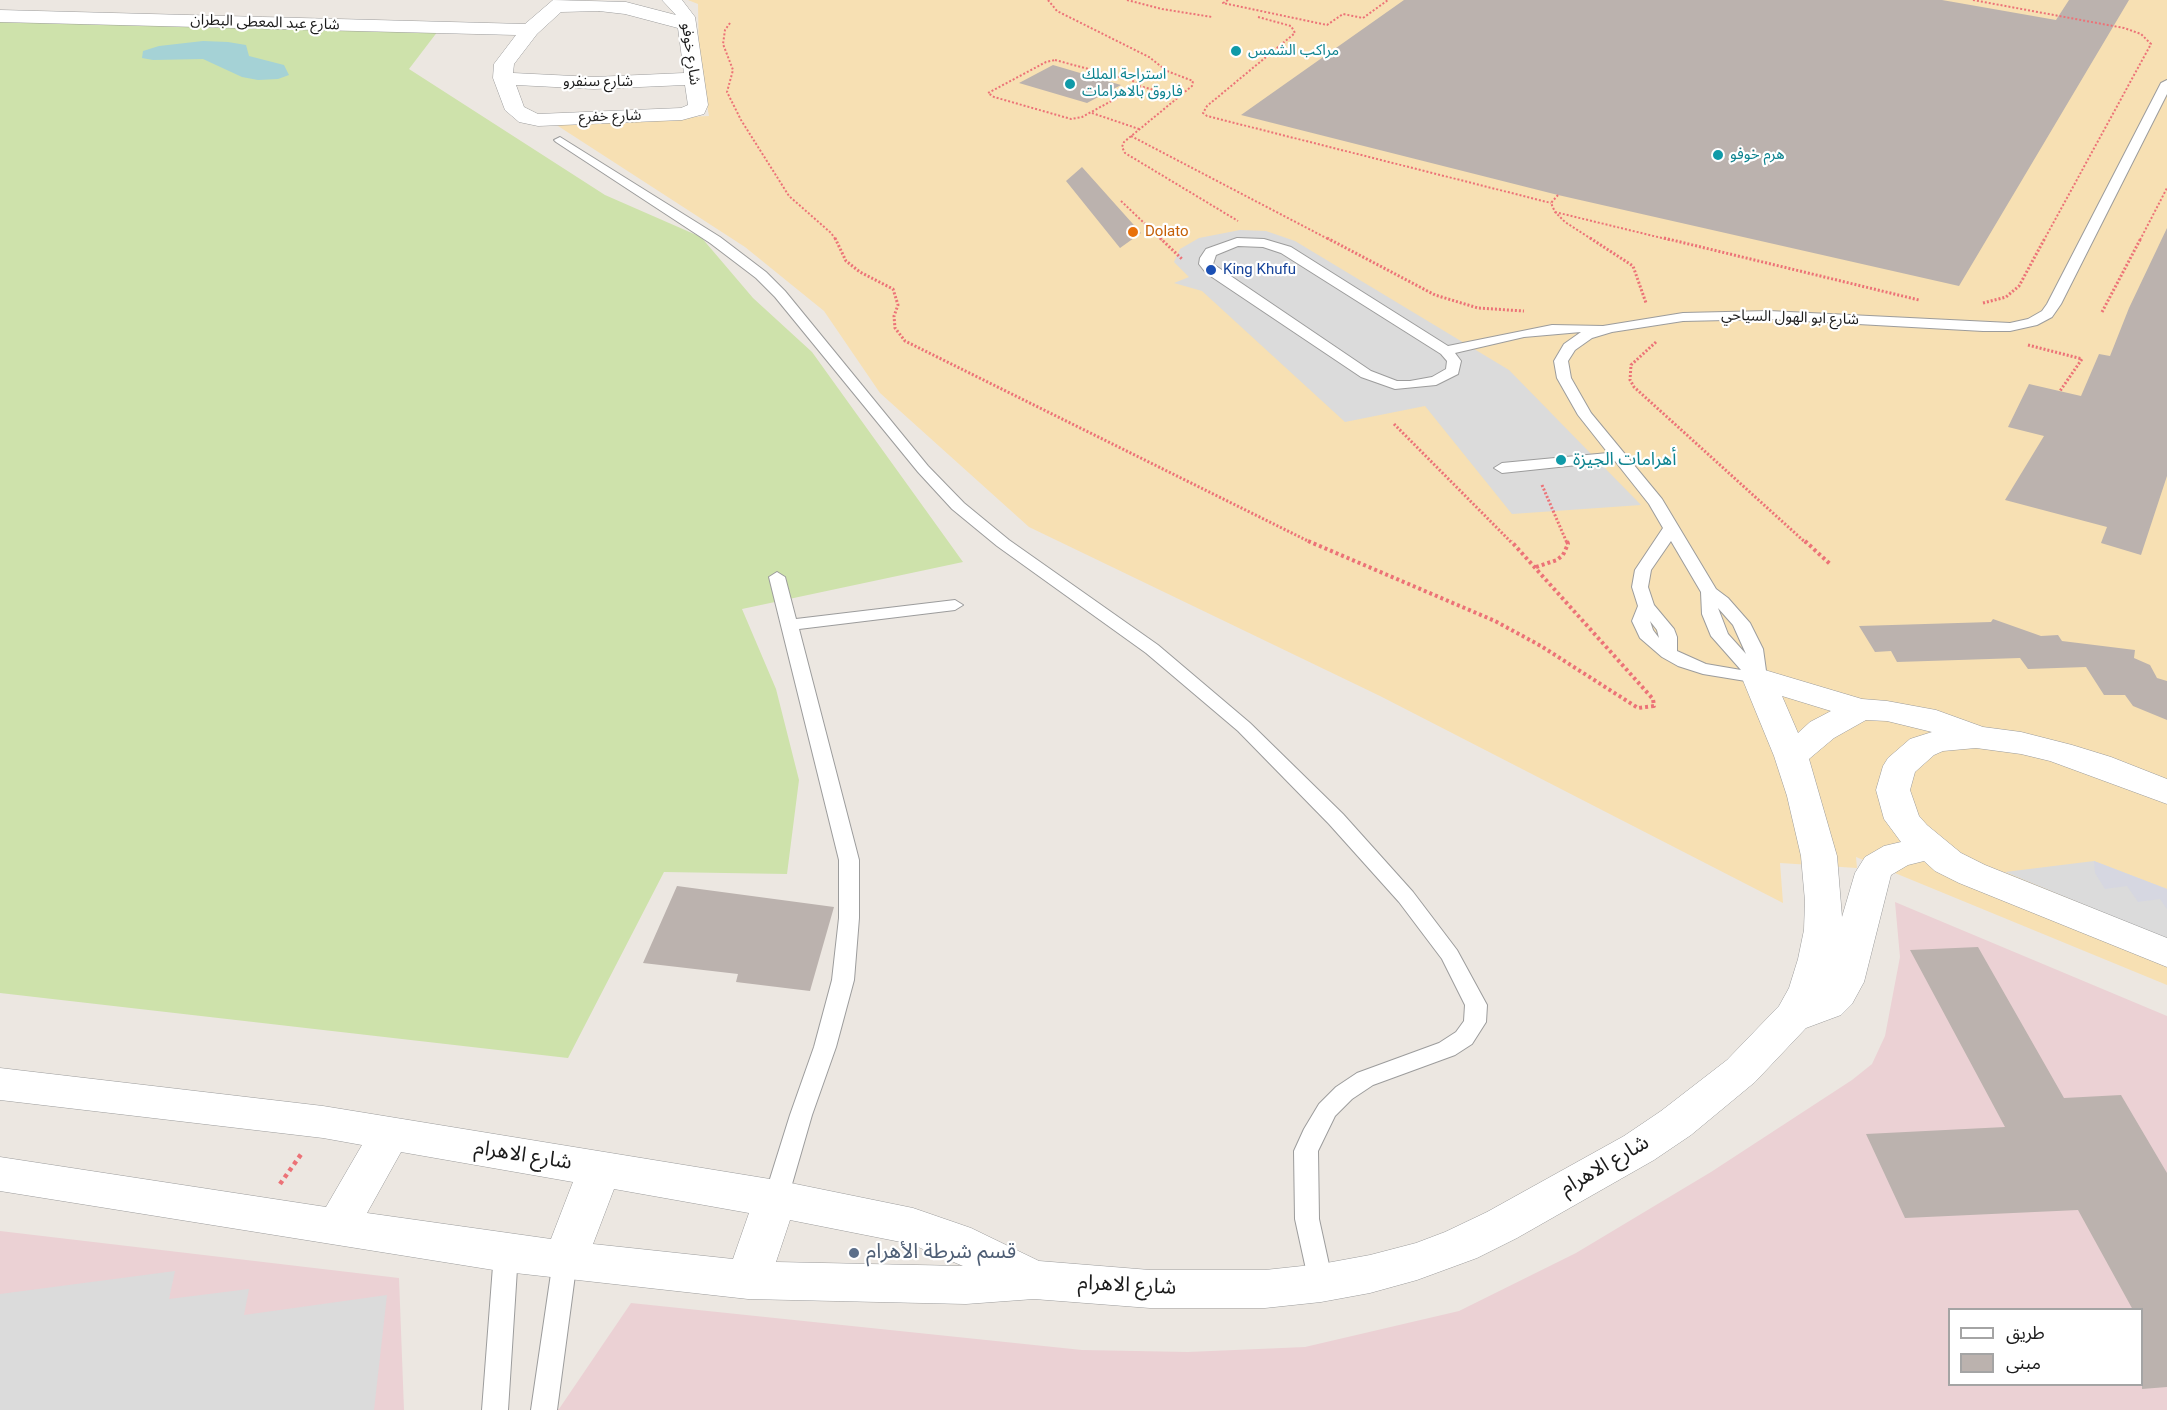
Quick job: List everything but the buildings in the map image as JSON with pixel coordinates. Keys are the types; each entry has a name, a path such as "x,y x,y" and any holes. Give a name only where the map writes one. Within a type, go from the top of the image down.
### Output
{"street":[{"path":"54,18 75,0"},
{"path":"99,19 120,0"},
{"path":"196,21 212,0"},
{"name":"شارع خوفو","path":"671,0 684,13 692,79 698,105 693,112"},
{"path":"503,78 502,69 506,59 530,30 560,3 626,8 686,24"},
{"name":"شارع عبد المعطى البطران","path":"0,16 530,30"},
{"name":"شارع سنفرو","path":"503,78 594,83 692,79"},
{"name":"شارع خفرع","path":"503,78 515,110 526,118 548,120 693,112"},
{"path":"1758,678 1860,709 1916,716 1976,737"},
{"name":"شارع الاهرام","path":"0,1174 506,1253 748,1280 966,1285 1034,1280 1150,1289 1206,1290 1264,1289 1321,1283 1380,1271 1461,1245 1502,1225 1639,1148 1685,1117 1741,1071 1794,1016 1808,988 1817,959 1823,930 1824,901 1819,856 1791,756 1758,678"},
{"path":"1791,756 1822,730 1860,709"},
{"path":"2167,792 2099,765 2060,753 2021,743 1976,737 1938,741 1922,747 1900,766 1894,777 1893,790 1902,819 1928,848 1972,874 2167,953"},
{"path":"1794,1016 1827,1005 1839,994 1845,982 1873,873 1878,866 1897,855 1928,848"},
{"name":"شارع الاهرام","path":"0,1084 323,1122 870,1215 913,1226 955,1241 1034,1280"},
{"path":"337,1227 390,1134"},
{"path":"565,1260 600,1169"},
{"path":"748,1280 776,1198"}],"lane":[{"name":"شارع ابو الهول السياحي","path":"1758,678 1754,649 1741,623 1722,602 1709,592 1656,502 1579,406 1564,378 1561,361 1569,346 1587,335 1652,320 1769,315 1983,327 2010,327 2032,322 2047,314 2054,304 2167,83"},
{"path":"560,140 715,240 761,275 793,309 923,469 958,506 1003,543 1152,649 1244,728 1336,819 1406,897 1450,955 1476,1005 1475,1022 1464,1038 1448,1049 1365,1079 1344,1093 1328,1110 1315,1130 1306,1151 1307,1219 1321,1283"},
{"path":"1251,242 1276,246 1446,351 1455,366 1446,377 1424,384 1395,385 1375,378 1211,270 1206,264 1206,258 1220,247 1251,242"},
{"path":"1446,351 1524,333 1610,328"},
{"path":"1502,468 1619,456"},
{"path":"1672,527 1643,570 1640,579 1641,597 1646,606 1641,621 1644,630 1649,638 1683,663 1703,669 1758,678"},
{"path":"776,1198 801,1115 825,1047 843,980 849,918 849,860 777,577"},
{"name":"شارع ابو الهول السياحي","path":"1709,592 1710,614 1720,636 1758,678"},
{"path":"789,624 955,605"},
{"path":"495,1410 506,1253"},
{"path":"544,1410 565,1260"}],"path":[{"path":"1048,0 1057,11 1149,57 1167,71 1190,79 1194,84 1192,86 1122,144 1125,153 1239,222"},
{"path":"1127,0 1162,9 1212,17"},
{"path":"1228,0 1223,3 1327,25 1343,14 1363,18 1388,0"},
{"path":"1974,0 2124,28 2140,34 2151,44 2019,286 2006,297 1974,304"},
{"path":"1258,17 1287,24 1293,28 1294,33 1207,106 1203,113 1207,116 1551,203"},
{"path":"730,23 725,30 723,44 733,70 727,92 741,120 789,196 831,233 846,261 860,272 893,289 898,305 894,316 895,328 905,340 1307,541 1495,621 1541,645 1638,708 1654,706 1653,699 1536,567 1394,424"},
{"path":"1139,86 1077,119 1064,119 994,97 988,93 1035,67 1055,60 1179,96"},
{"path":"1091,112 1140,129"},
{"path":"1131,136 1435,295 1478,308 1564,316 1581,328"},
{"path":"2102,312 2167,188"},
{"path":"1551,203 1558,195"},
{"path":"1121,201 1176,256 1211,270"},
{"path":"2159,202 2167,204"},
{"path":"1551,203 1555,212 1565,222 1633,266 1657,337 1655,343 1631,365 1629,372 1634,387 1830,564"},
{"path":"1555,212 1925,301"},
{"path":"2060,391 2082,359 2068,356"},
{"path":"1534,465 1568,544 1563,555 1557,560 1536,567"},
{"path":"259,1214 323,1122"}],"shaded area":[{"path":"1240,230 1266,231 1295,241 1509,370 1641,505 1512,514 1425,406 1345,422 1202,291 1174,283 1189,277 1174,262 1180,249 1199,238"},
{"path":"2094,861 2167,889 2167,939 2005,872"},
{"path":"2094,861 2167,889 2167,909 2160,899 2138,902 2127,886 2105,889 2095,873"},
{"path":"1895,902 2167,1016 2167,1410 552,1410 559,1409 631,1303 1082,1350 1188,1352 1305,1347 1459,1311 1576,1253 1711,1172 1852,1080 1872,1064 1885,1036 1900,957"},
{"path":"0,1231 399,1278 404,1410 0,1410"},
{"path":"175,1271 169,1299 249,1289 244,1315 387,1295 374,1410 0,1410 0,1294"}],"green space":[{"path":"0,19 438,31 409,69 605,195 701,237 753,298 812,352 963,562 742,609 776,689 799,780 787,874 664,872 568,1058 0,993"}],"sand":[{"name":"أهرامات الجيزة","path":"688,0 2167,0 2167,985 1856,857 1857,868 1780,863 1783,903 1380,696 1029,527 880,393 824,311 745,247 555,124 709,116 699,59 698,4"}],"water":[{"path":"203,41 246,45 249,56 284,65 289,75 278,79 258,80 242,77 203,59 153,60 142,58 143,51 159,46"}],"place":[{"name":"مراكب الشمس","path":"1236,51"},
{"name":"استراحة الملك فاروق بالاهرامات","path":"1070,84"},
{"name":"هرم خوفو","path":"1718,155"},
{"name":"Dolato","path":"1133,232"},
{"name":"King Khufu","path":"1211,270"},
{"name":"أهرامات الجيزة","path":"1561,460"},
{"name":"قسم شرطة الأهرام","path":"854,1253"}]}
